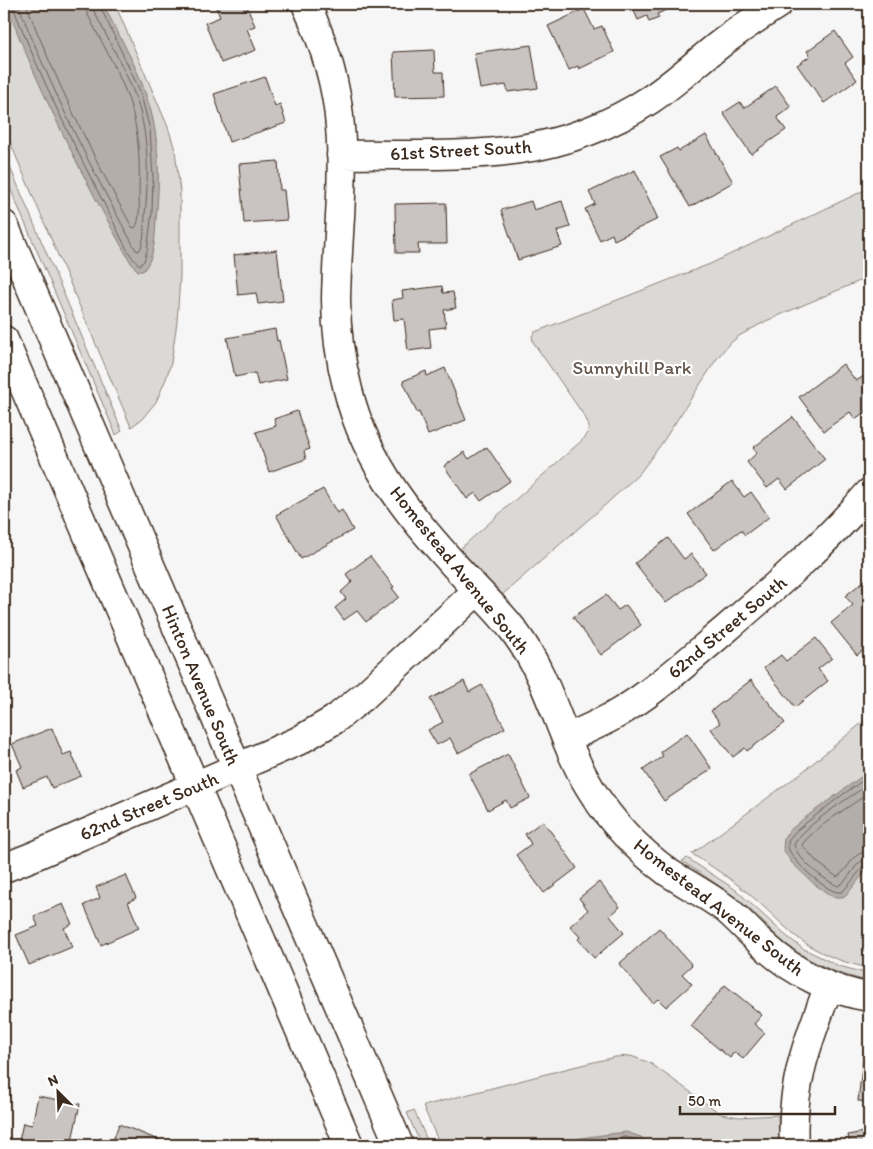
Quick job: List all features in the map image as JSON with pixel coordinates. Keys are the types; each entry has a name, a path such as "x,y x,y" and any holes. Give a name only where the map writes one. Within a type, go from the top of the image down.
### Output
{"street":[{"name":"Homestead Avenue South","path":"306,4 320,38 332,77 338,111 341,155 336,315 343,368 352,406 370,448 393,492 417,524 507,622 527,649 546,684 578,766 594,794 614,821 638,847 666,870 726,909 779,958 797,970 829,986 869,997"},
{"name":"61st Street South","path":"341,155 495,152 538,146 565,139 608,122 650,100 673,84 732,35 778,4"},
{"name":"Hinton Avenue South","path":"4,225 399,1145"},
{"path":"4,340 349,1145"},
{"name":"62nd Street South","path":"567,738 615,715 633,704 677,669 794,570 869,493"},
{"name":"62nd Street South","path":"4,868 310,736 351,708 477,590"},
{"path":"794,1145 794,1111 798,1076 829,986"}],"green space":[{"path":"4,4 115,4 168,127 175,150 180,192 180,276 177,322 171,363 156,402 142,419 131,427 4,128"},
{"path":"4,153 122,431 116,435 4,174"},
{"name":"Sunnyhill Park","path":"869,188 869,277 766,321 739,336 727,346 639,474 502,595 460,549 582,440 589,429 585,417 533,342 532,336 535,332 710,264"},
{"path":"869,717 869,968 839,960 810,946 793,934 741,888 692,854 801,773"},
{"path":"687,858 736,890 802,948 839,966 869,974 869,981 833,971 800,954 780,939 739,901 682,861"},
{"path":"631,1056 650,1063 721,1114 740,1117 778,1115 779,1145 440,1145 423,1106 573,1067 615,1057"},
{"path":"414,1110 429,1145 421,1145 407,1113"}],"water":[{"path":"6,4 103,4 127,50 143,86 157,143 158,189 155,240 150,260 143,271 138,271 131,263 96,200 48,103"},
{"path":"869,771 869,867 848,893 843,897 833,897 814,884 791,862 783,849 784,838 802,820"},
{"path":"626,1132 641,1137 650,1145 542,1145 587,1137"}],"building":[{"path":"226,4 246,4 255,26 247,29 256,50 221,63 205,23 220,17 216,7"},
{"path":"631,4 681,4 657,14 659,18 649,22 647,16 638,20"},
{"path":"584,9 594,29 602,26 614,52 579,69 578,66 569,70 548,26"},
{"path":"835,31 853,57 845,63 857,80 824,103 797,65 810,56 807,51"},
{"path":"531,45 538,88 508,92 506,85 480,89 474,53"},
{"path":"434,50 435,72 443,72 444,96 395,97 393,52"},
{"path":"265,77 275,106 280,104 286,123 229,142 214,94"},
{"path":"776,86 791,107 777,117 786,130 751,154 723,113 740,102 744,108"},
{"path":"706,135 733,182 690,207 660,157 677,148 679,151"},
{"path":"278,161 280,190 284,190 287,220 244,223 239,164"},
{"path":"635,170 658,219 614,240 612,234 600,240 585,209 595,204 589,192"},
{"path":"531,201 534,210 562,201 570,227 557,231 562,246 518,260 501,210"},
{"path":"446,203 447,244 418,244 419,253 396,253 395,204"},
{"path":"277,250 283,301 258,304 256,293 238,295 234,255"},
{"path":"442,286 443,293 453,292 456,308 444,310 446,327 429,329 431,348 408,351 404,319 394,320 392,300 403,298 402,291"},
{"path":"275,329 287,379 258,385 255,373 235,377 227,338"},
{"path":"843,364 856,381 864,376 869,383 869,409 855,419 850,412 824,431 799,397"},
{"path":"445,368 466,420 428,435 403,381 426,371 427,376"},
{"path":"297,411 310,449 304,451 306,459 269,472 256,432 276,426 274,419"},
{"path":"793,417 825,459 787,489 779,479 767,488 747,462 757,453 753,448"},
{"path":"487,447 510,481 481,501 475,493 467,499 444,466 464,452 469,459"},
{"path":"732,481 744,497 751,492 769,517 745,535 741,530 714,550 688,514"},
{"path":"323,489 337,513 342,510 353,530 301,559 276,515"},
{"path":"668,538 684,559 691,554 706,573 666,603 635,563"},
{"path":"370,556 394,587 392,588 399,597 366,622 357,611 344,620 335,608 346,599 341,592 352,582 346,574"},
{"path":"869,577 869,645 857,655 831,623 853,605 845,596"},
{"path":"606,595 618,610 626,605 641,625 601,655 573,617"},
{"path":"816,638 832,658 818,669 828,681 795,707 764,668 781,655 786,661"},
{"path":"751,680 785,723 747,751 745,748 733,757 711,729 720,723 711,711"},
{"path":"464,681 469,692 482,685 505,728 458,753 450,738 437,745 428,730 443,722 430,699"},
{"path":"52,728 63,755 71,752 81,776 52,788 47,777 23,787 16,770 22,767 12,744"},
{"path":"687,733 712,769 664,801 643,770 663,756 660,752"},
{"path":"508,754 530,798 510,808 506,800 488,810 469,774"},
{"path":"543,821 577,868 544,893 516,855 531,844 525,834"},
{"path":"126,875 136,898 128,902 139,928 101,945 84,905 100,898 96,887"},
{"path":"599,882 620,907 610,916 624,933 594,958 570,926 588,910 579,898"},
{"path":"63,904 72,924 64,928 72,947 29,965 16,935 38,926 34,916"},
{"path":"659,928 692,965 682,974 692,984 666,1007 658,999 653,1003 619,964"},
{"path":"725,985 762,1015 754,1024 765,1033 743,1059 734,1052 730,1058 691,1026"},
{"path":"864,1050 869,1051 869,1102 858,1101"},
{"path":"38,1096 80,1104 71,1145 52,1143 52,1145 18,1145 23,1123 32,1125"},
{"path":"119,1124 161,1141 159,1145 97,1145 100,1138 112,1143"},
{"path":"869,1131 869,1145 850,1145 848,1135"}]}
